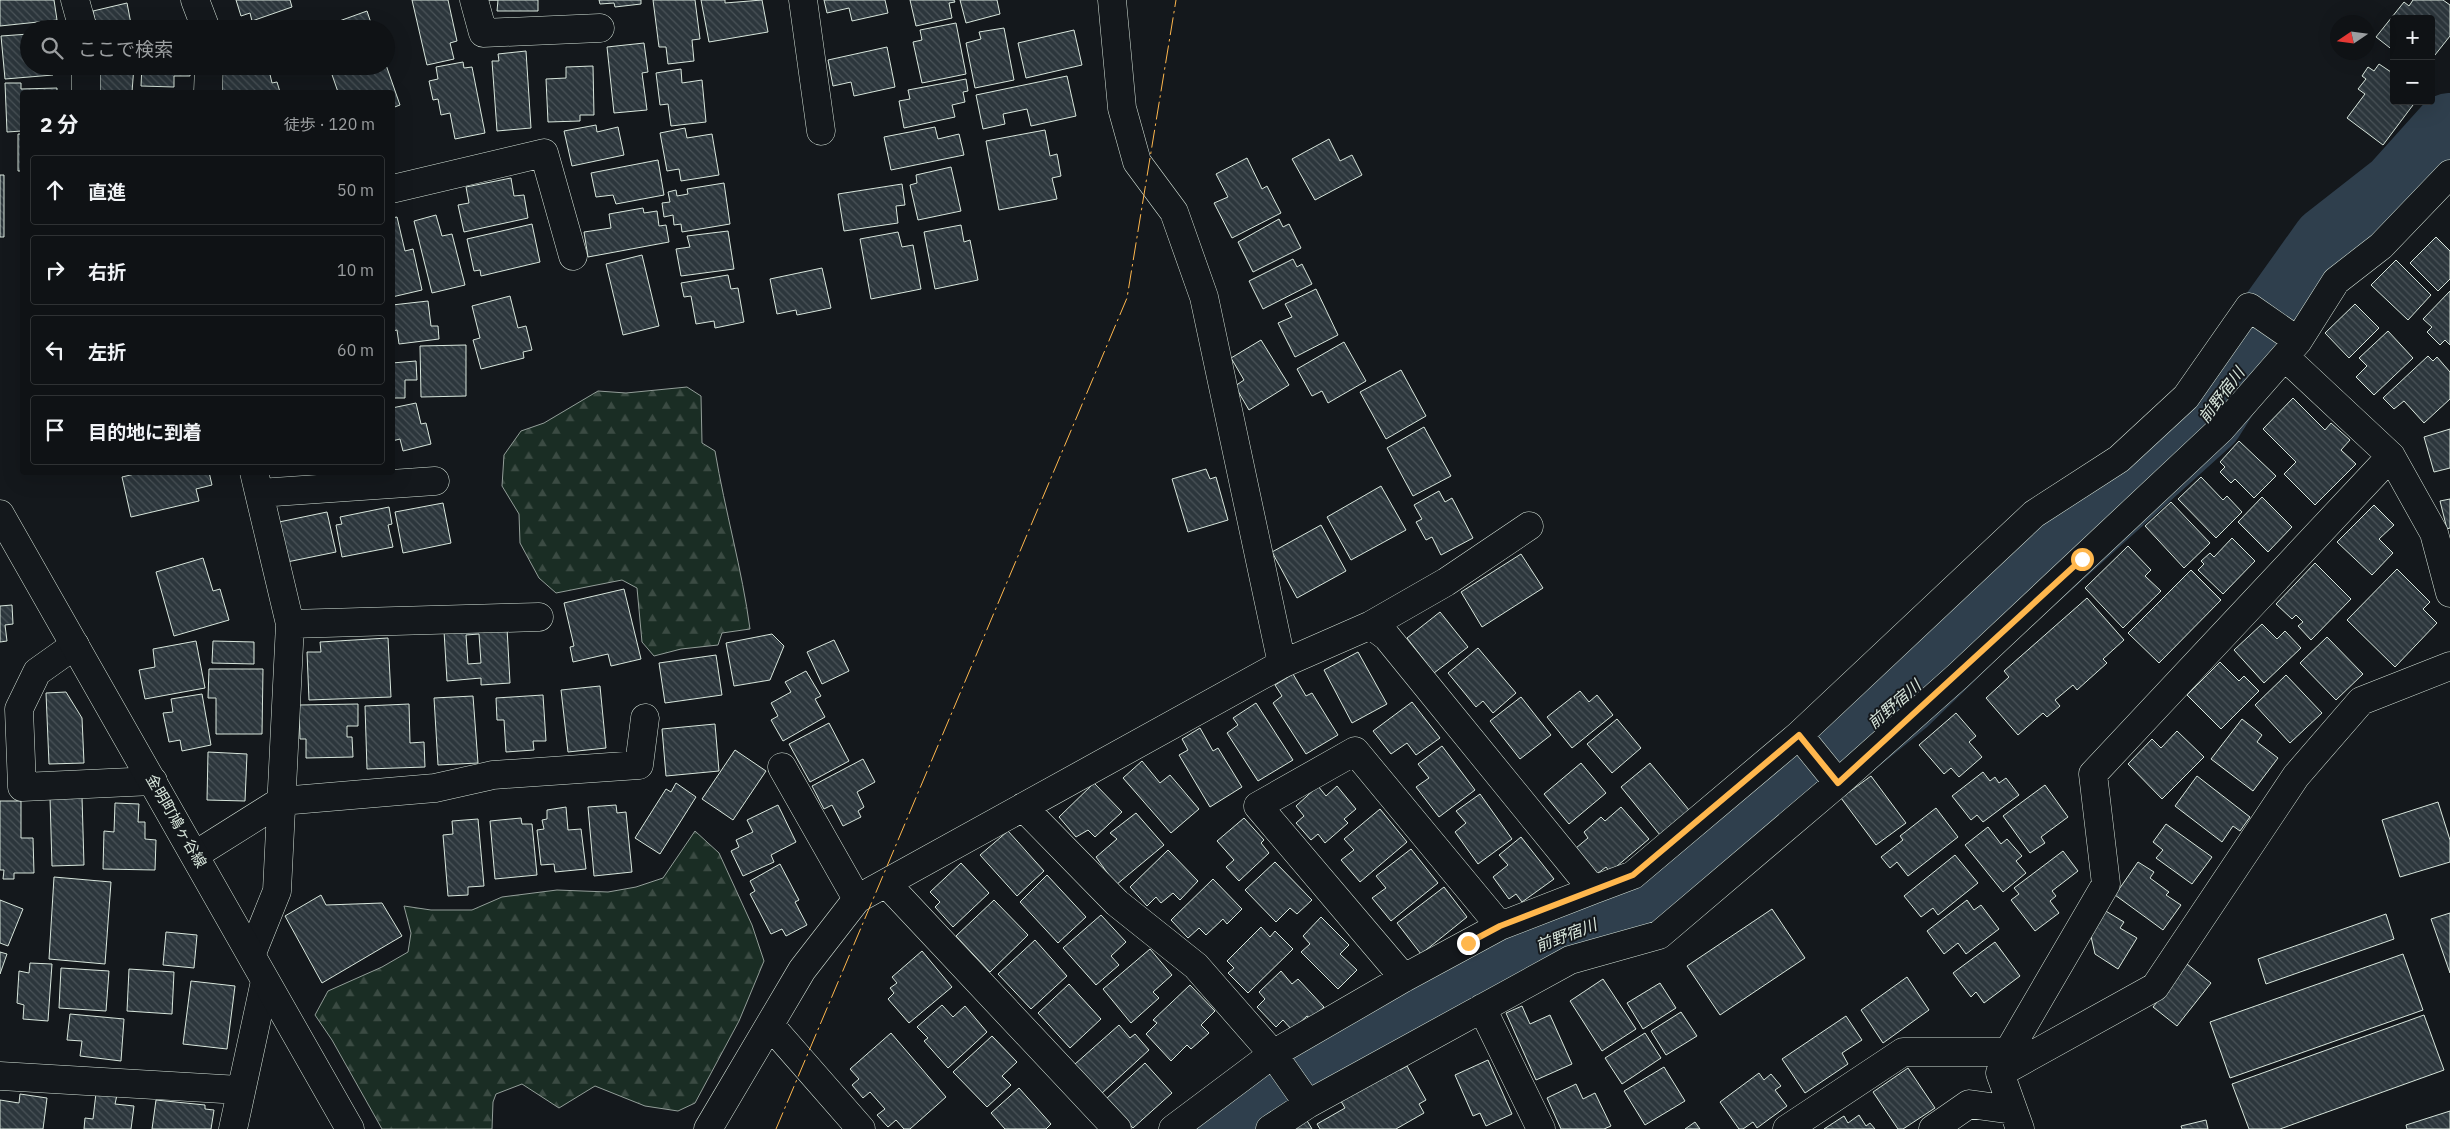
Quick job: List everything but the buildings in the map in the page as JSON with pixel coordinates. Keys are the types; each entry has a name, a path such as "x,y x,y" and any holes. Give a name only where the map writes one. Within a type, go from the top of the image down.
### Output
{"street":[{"path":"75,0 81,20"},
{"path":"195,0 203,20"},
{"path":"474,0 483,33 600,28"},
{"path":"803,0 821,131"},
{"path":"1112,0 1122,108 1136,162 1174,212 1204,298 1282,664"},
{"path":"86,75 86,90"},
{"path":"208,90 209,75"},
{"path":"395,188 544,154 573,256"},
{"path":"1270,1129 1308,1104 1570,960 1659,935 1838,783 1958,676 2221,429 2291,349 2336,282 2381,246 2450,174"},
{"path":"1173,1129 1274,1054 1404,978 1500,926 1633,875 1799,735 2034,514 2119,459 2186,397 2249,307 2391,456 2434,533 2450,593"},
{"path":"2016,1120 2004,1062 2106,884 2093,774 2391,456"},
{"path":"252,953 278,891 290,624 256,483 435,481"},
{"name":"金明町鳩ヶ谷線","path":"0,514 252,953 264,981 350,1129"},
{"path":"708,1129 802,970 857,899 1282,664 1370,625 1446,582 1529,526"},
{"path":"290,624 539,617"},
{"path":"1370,625 1387,637 1593,890"},
{"path":"75,645 37,672 19,709 22,787 153,781"},
{"path":"1787,1129 1903,1052 2004,1062 2154,986 2296,776 2361,701 2450,666"},
{"path":"195,855 281,800 435,788 493,775 639,765 645,718"},
{"path":"1799,735 1838,783"},
{"path":"1404,978 1258,806 1355,751 1500,926"},
{"path":"782,767 857,899"},
{"path":"1023,807 1116,904 1196,966 1274,1054 1308,1104"},
{"path":"887,884 1117,1129"},
{"path":"233,1129 264,981"},
{"path":"1482,1008 1541,1129"},
{"path":"770,1025 861,1129"},
{"path":"0,1076 240,1090"},
{"path":"1934,1129 1969,1104 2016,1120"}],"green space":[{"path":"687,387 701,396 702,443 715,451 743,584 750,629 722,633 718,645 681,649 654,656 642,642 637,588 622,580 556,593 539,578 520,543 519,514 502,486 504,455 521,431 544,423 598,391 626,393"},
{"path":"695,831 719,853 752,925 764,961 739,1021 695,1103 678,1111 645,1106 595,1086 559,1108 522,1084 496,1094 493,1102 492,1129 382,1129 332,1040 315,1015 328,991 382,967 408,952 411,933 404,906 431,910 472,910 502,897 557,890 608,892 636,887 663,878"}],"waterway":[{"name":"前野宿川","path":"1220,1129 1305,1070 1439,994 1535,946 1645,906 1766,811 1904,698 2001,604 2207,418 2236,372 2328,243 2397,189 2450,130"}],"power":[{"path":"776,1129 1127,298 1176,0"}],"route":[{"path":"1468,943 1500,926 1633,875 1799,735 1838,783 1958,676 2082,559"}]}
